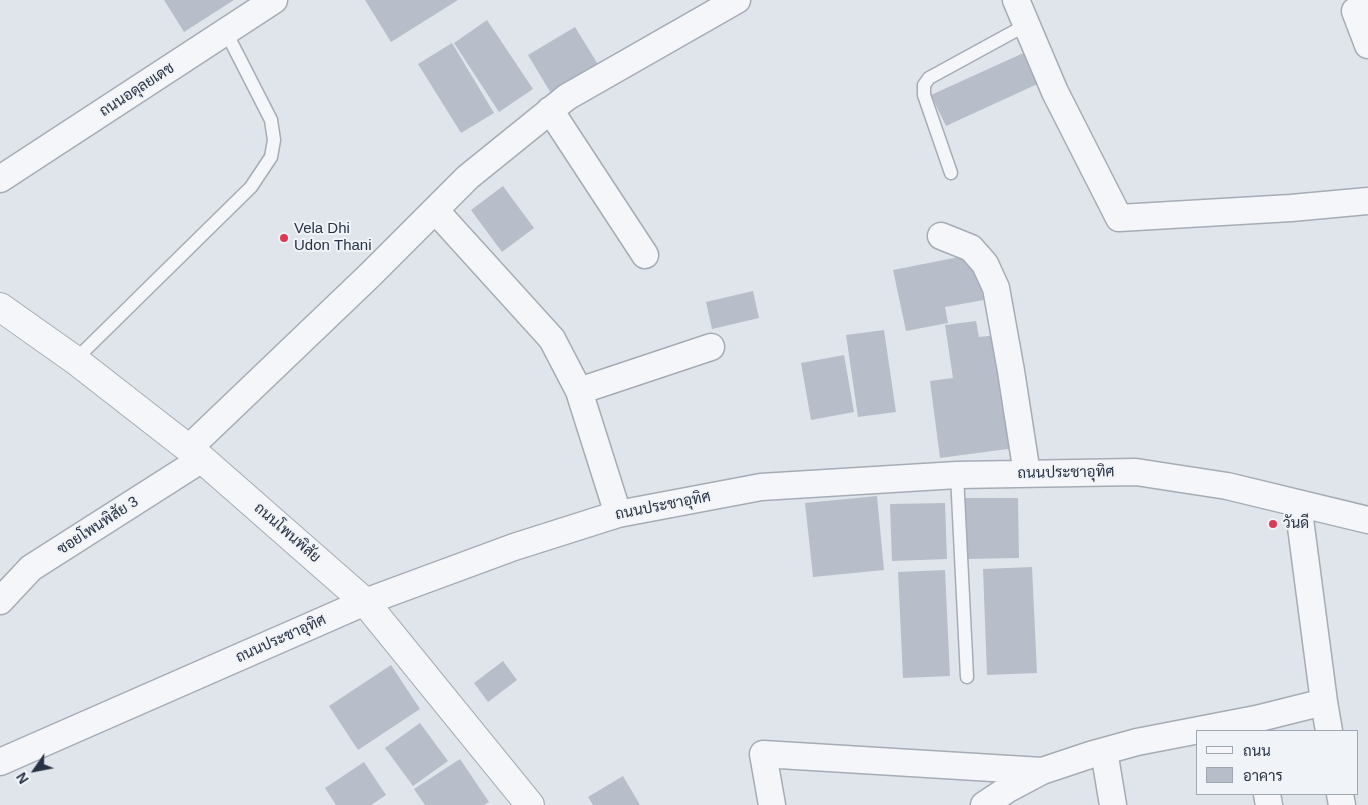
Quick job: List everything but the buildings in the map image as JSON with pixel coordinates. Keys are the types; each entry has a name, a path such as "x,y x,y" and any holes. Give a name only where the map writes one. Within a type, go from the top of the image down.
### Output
{"street":[{"name":"ถนนอดุลยเดช","path":"0,179 274,0"},
{"name":"ซอยโพนพิสัย 3","path":"1,598 31,568 195,454 468,176 567,97 737,0"},
{"path":"1016,0 1055,92 1118,218 1291,208 1368,201"},
{"path":"1368,4 1355,11 1368,45"},
{"path":"550,110 644,255"},
{"path":"435,210 552,339 579,391 618,514"},
{"path":"942,236 971,248 985,264 996,288 1027,474"},
{"name":"ถนนโพนพิสัย","path":"0,307 75,360 195,454 365,602 530,805"},
{"path":"579,391 711,347"},
{"name":"ถนนประชาอุทิศ","path":"0,762 365,602 514,547 618,514 761,487 958,475 1136,472 1227,486 1368,520"},
{"path":"1298,504 1324,702 1330,730"},
{"path":"1222,730 1257,725 1324,702"},
{"path":"984,805 1008,789 1042,771 1137,742 1196,734"},
{"path":"1104,751 1113,805"},
{"path":"772,805 763,754 1042,771"}],"lane":[{"path":"951,173 924,95 924,84 929,78 1026,25"},
{"path":"75,360 251,187 271,157 274,140 271,120 226,32"},
{"path":"958,475 967,677"}],"place":[{"name":"Vela Dhi Udon Thani","path":"284,238"},
{"name":"วันดี","path":"1273,524"}]}
